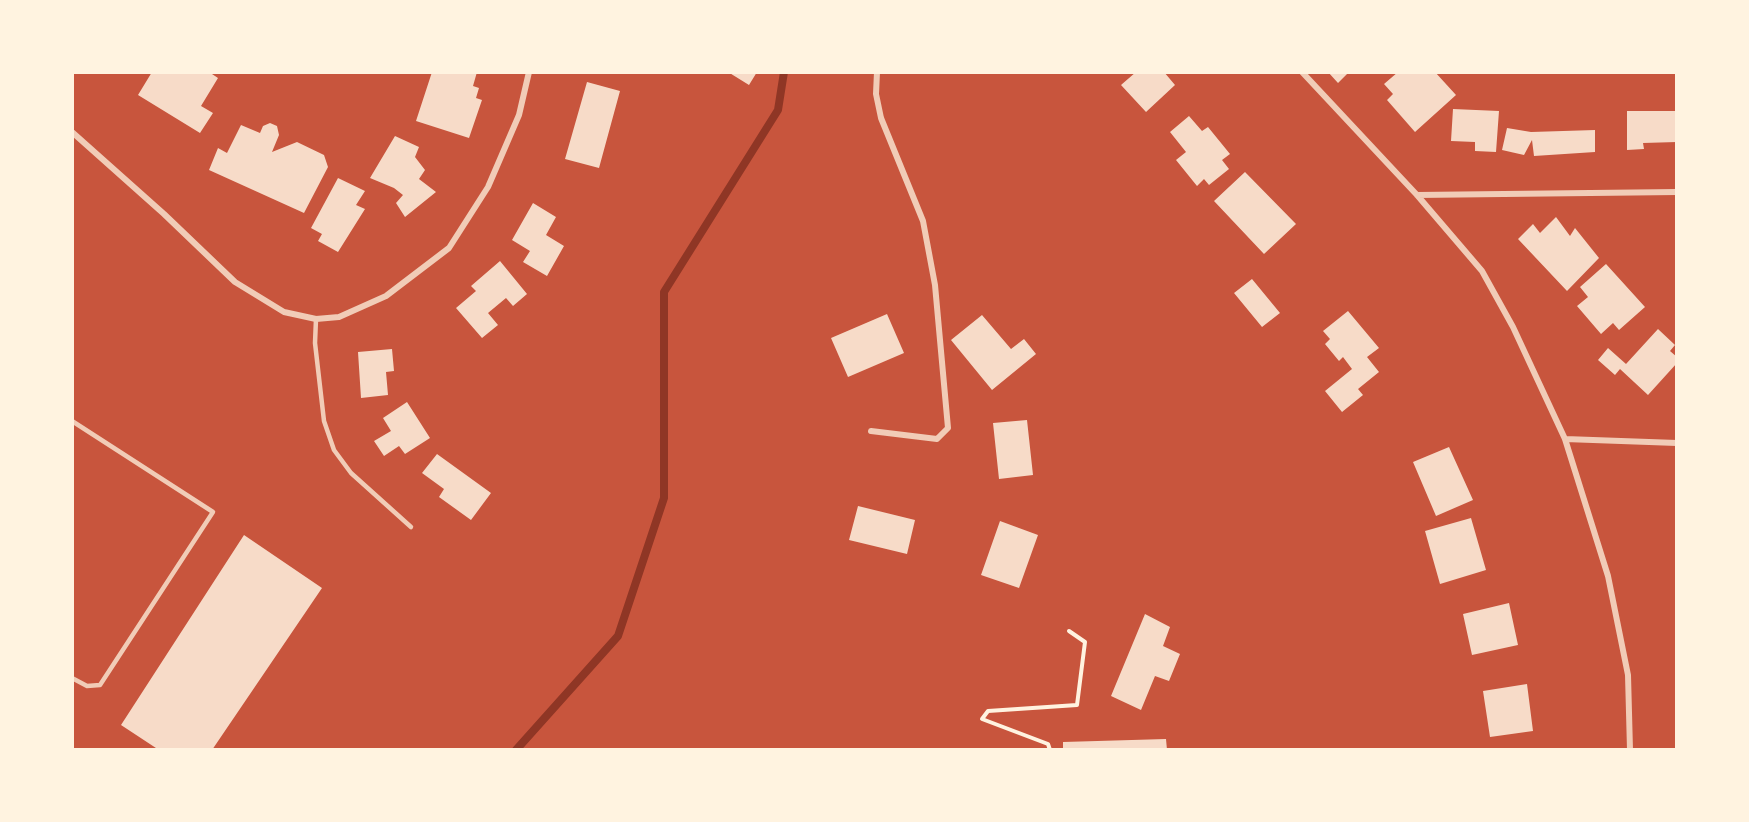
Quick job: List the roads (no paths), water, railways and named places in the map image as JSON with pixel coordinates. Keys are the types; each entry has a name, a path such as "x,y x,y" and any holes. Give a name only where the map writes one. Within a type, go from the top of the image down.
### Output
{"street":[{"path":"72,132 164,214 235,282 284,312 316,319 339,317 386,297 449,248 488,187 519,115 529,72"},
{"path":"871,431 937,439 948,428 934,285 923,221 881,118 876,94 877,72"},
{"path":"1302,72 1417,195 1482,272 1513,327 1565,439 1608,576 1628,675 1630,750"},
{"path":"1417,195 1677,192"},
{"path":"1565,439 1677,443"}],"lane":[{"path":"316,319 315,344 324,421 334,450 351,473 411,527"},
{"path":"72,421 213,512 100,685 87,686 72,678"}],"waterway":[{"path":"516,750 618,636 664,498 664,292 778,110 784,72"}]}
